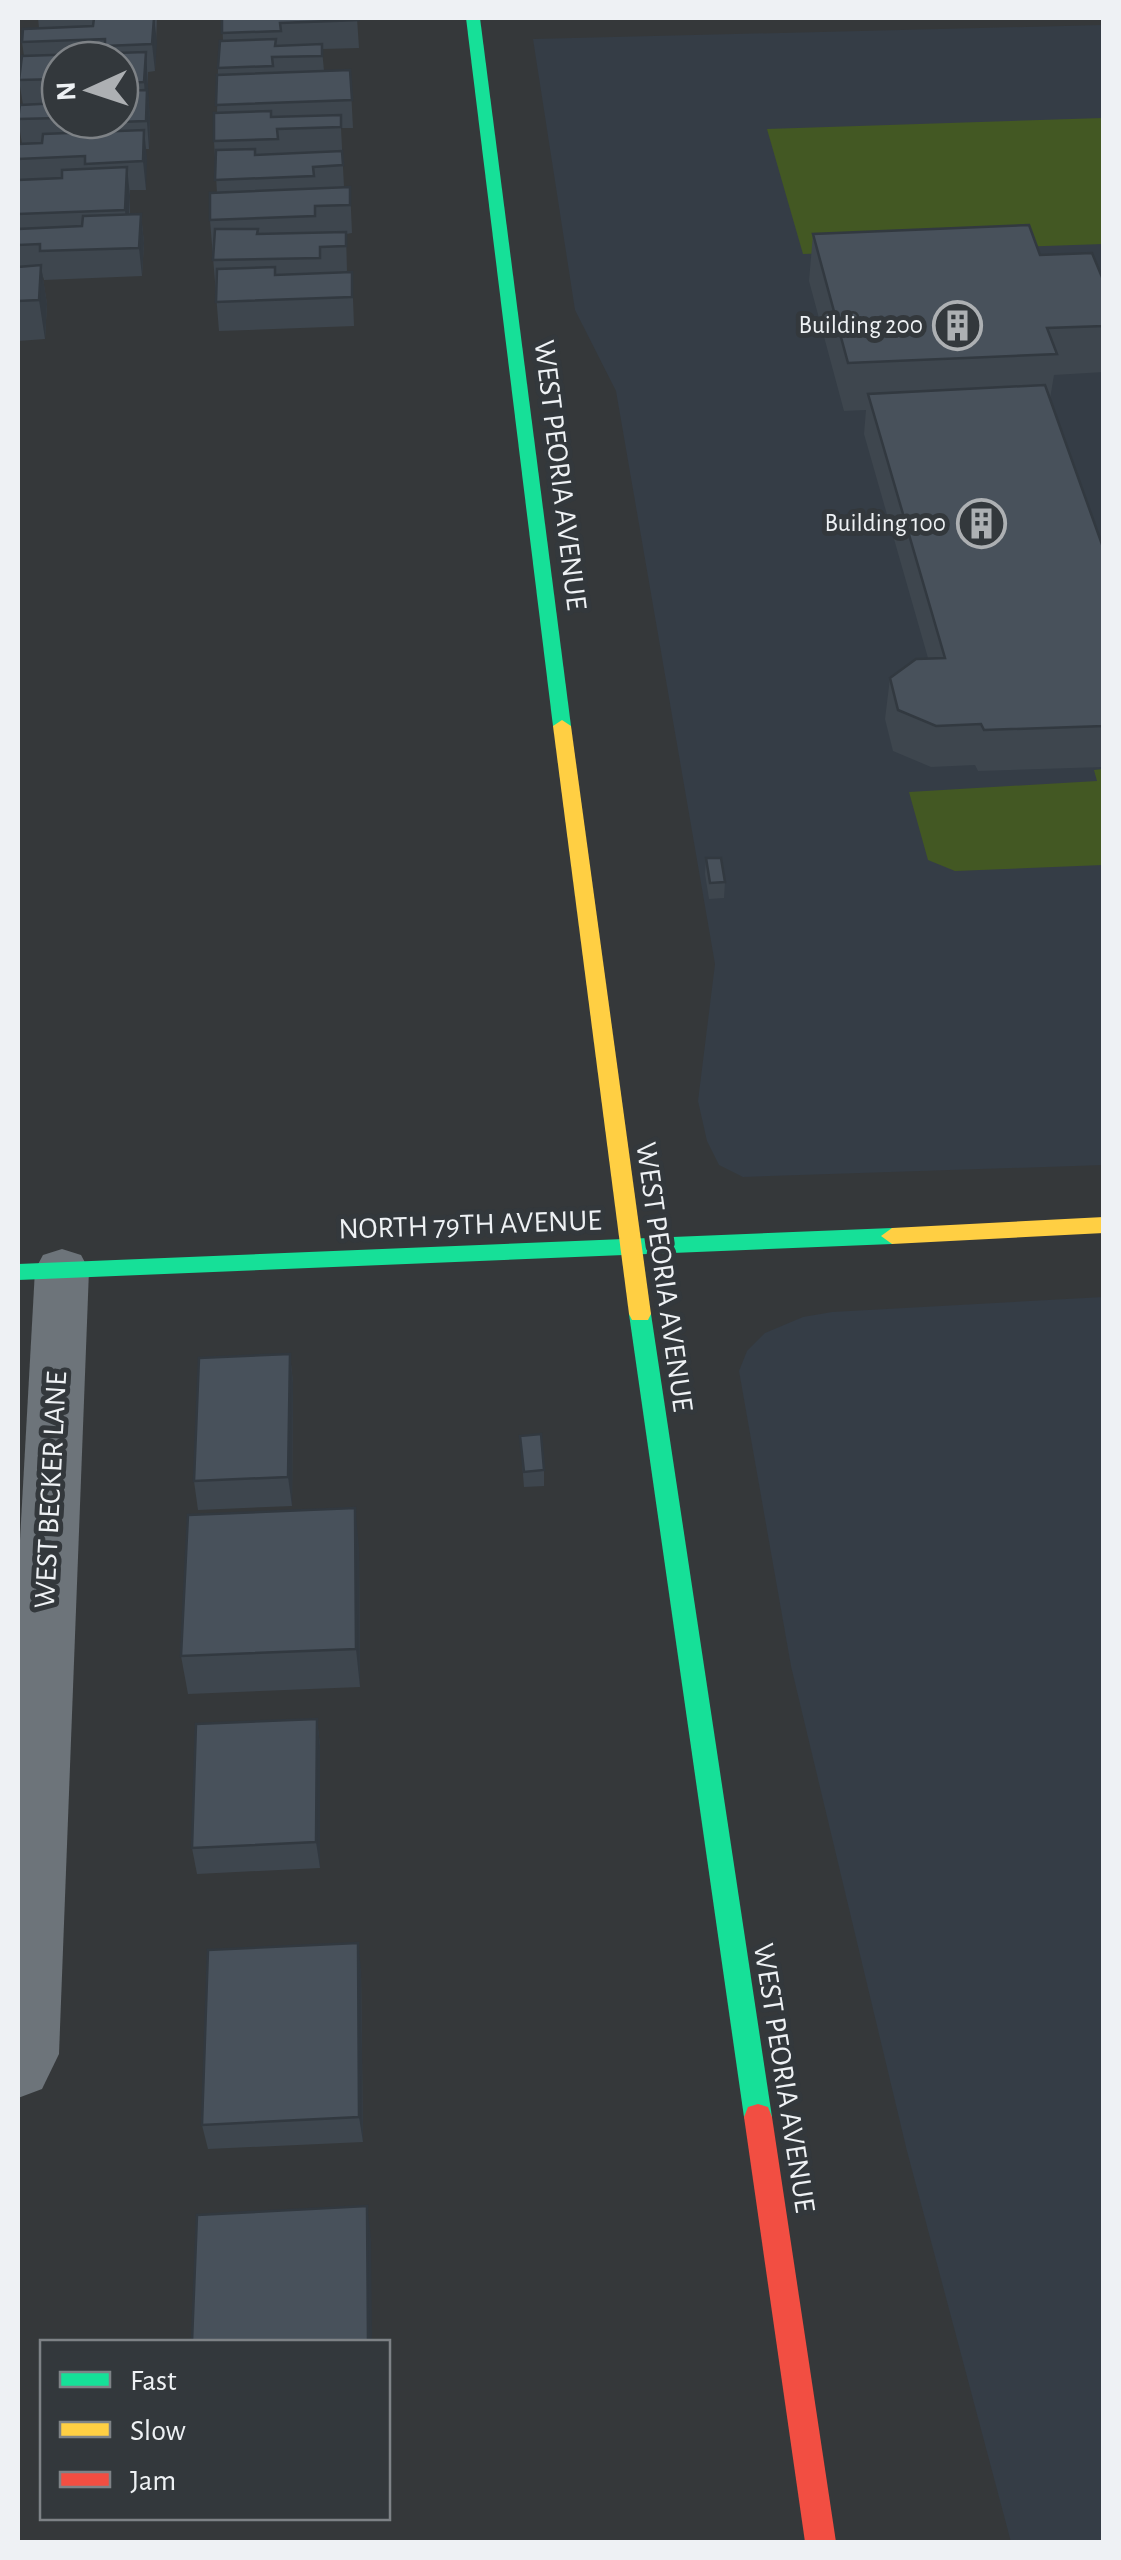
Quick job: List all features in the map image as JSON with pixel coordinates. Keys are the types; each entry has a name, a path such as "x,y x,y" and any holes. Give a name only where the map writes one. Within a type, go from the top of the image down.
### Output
{"main road":[{"name":"WEST PEORIA AVENUE","path":"473,18 580,888 821,2542"},
{"name":"NORTH 79TH AVENUE","path":"40,1271 630,1250 1104,1224"}],"street":[{"name":"WEST BECKER LANE","path":"18,2066 25,2054 40,1271"}],"shaded area":[{"path":"1103,25 1103,1165 743,1177 719,1165 707,1141 698,1101 715,964 616,391 575,310 533,39"},
{"path":"1103,1297 1103,2542 1011,2542 907,2151 791,1666 739,1371 747,1351 765,1333 803,1317 832,1312"}],"green space":[{"path":"1103,118 1103,244 803,254 767,129"},
{"path":"1103,769 1103,865 955,871 928,860 909,792 1097,781 1094,770"}],"building":[{"path":"94,18 154,18 152,44 105,39 22,42 23,29 93,26"},
{"path":"222,18 358,20 280,23 281,31 222,33"},
{"path":"276,39 275,46 322,44 322,56 272,57 273,66 218,68 220,41"},
{"path":"140,52 146,52 144,82 140,82"},
{"path":"40,55 40,79 19,80 22,56"},
{"path":"350,70 352,100 216,105 217,75"},
{"path":"140,90 147,90 146,121 140,121"},
{"path":"40,104 40,118 18,119 20,105"},
{"path":"271,111 271,117 341,115 341,127 277,129 278,139 214,141 214,113"},
{"path":"140,130 144,130 143,161 85,164 85,156 18,159 18,144 42,140 140,140"},
{"path":"255,149 255,155 342,151 343,165 313,167 314,176 215,180 216,150"},
{"path":"127,167 125,210 18,214 18,180 62,178 62,170"},
{"path":"350,187 350,205 315,206 315,216 210,220 210,193"},
{"path":"141,214 139,248 40,251 40,244 18,245 18,229 82,226 83,216"},
{"path":"1029,225 1040,255 1092,253 1104,282 1104,326 1047,328 1057,354 848,363 813,234"},
{"path":"215,229 258,229 257,234 346,232 346,246 320,247 320,258 213,260"},
{"path":"41,265 39,300 18,301 18,267"},
{"path":"275,267 275,275 352,272 352,297 216,302 217,269"},
{"name":"Building 100","path":"1045,385 1104,550 1104,726 984,730 981,724 936,726 898,710 890,678 916,659 945,658 868,394"},
{"path":"706,858 721,858 725,882 710,883"},
{"path":"290,1354 288,1477 194,1481 199,1358"},
{"path":"541,1434 544,1470 524,1472 520,1436"},
{"path":"355,1508 356,1649 181,1656 188,1515"},
{"path":"317,1719 316,1842 192,1848 196,1724"},
{"path":"358,1943 359,2117 202,2125 208,1950"},
{"path":"367,2206 368,2340 192,2340 197,2215"}],"traffic: fast":[{"path":"473,18 562,726"},
{"path":"18,1272 892,1236"},
{"path":"640,1314 758,2117"}],"traffic: slow":[{"path":"562,726 640,1314"},
{"path":"892,1236 1104,1225"}],"traffic: jam":[{"path":"758,2117 821,2542"}],"place":[{"name":"Building 200","path":"958,325"},
{"name":"Building 100","path":"981,523"}]}
